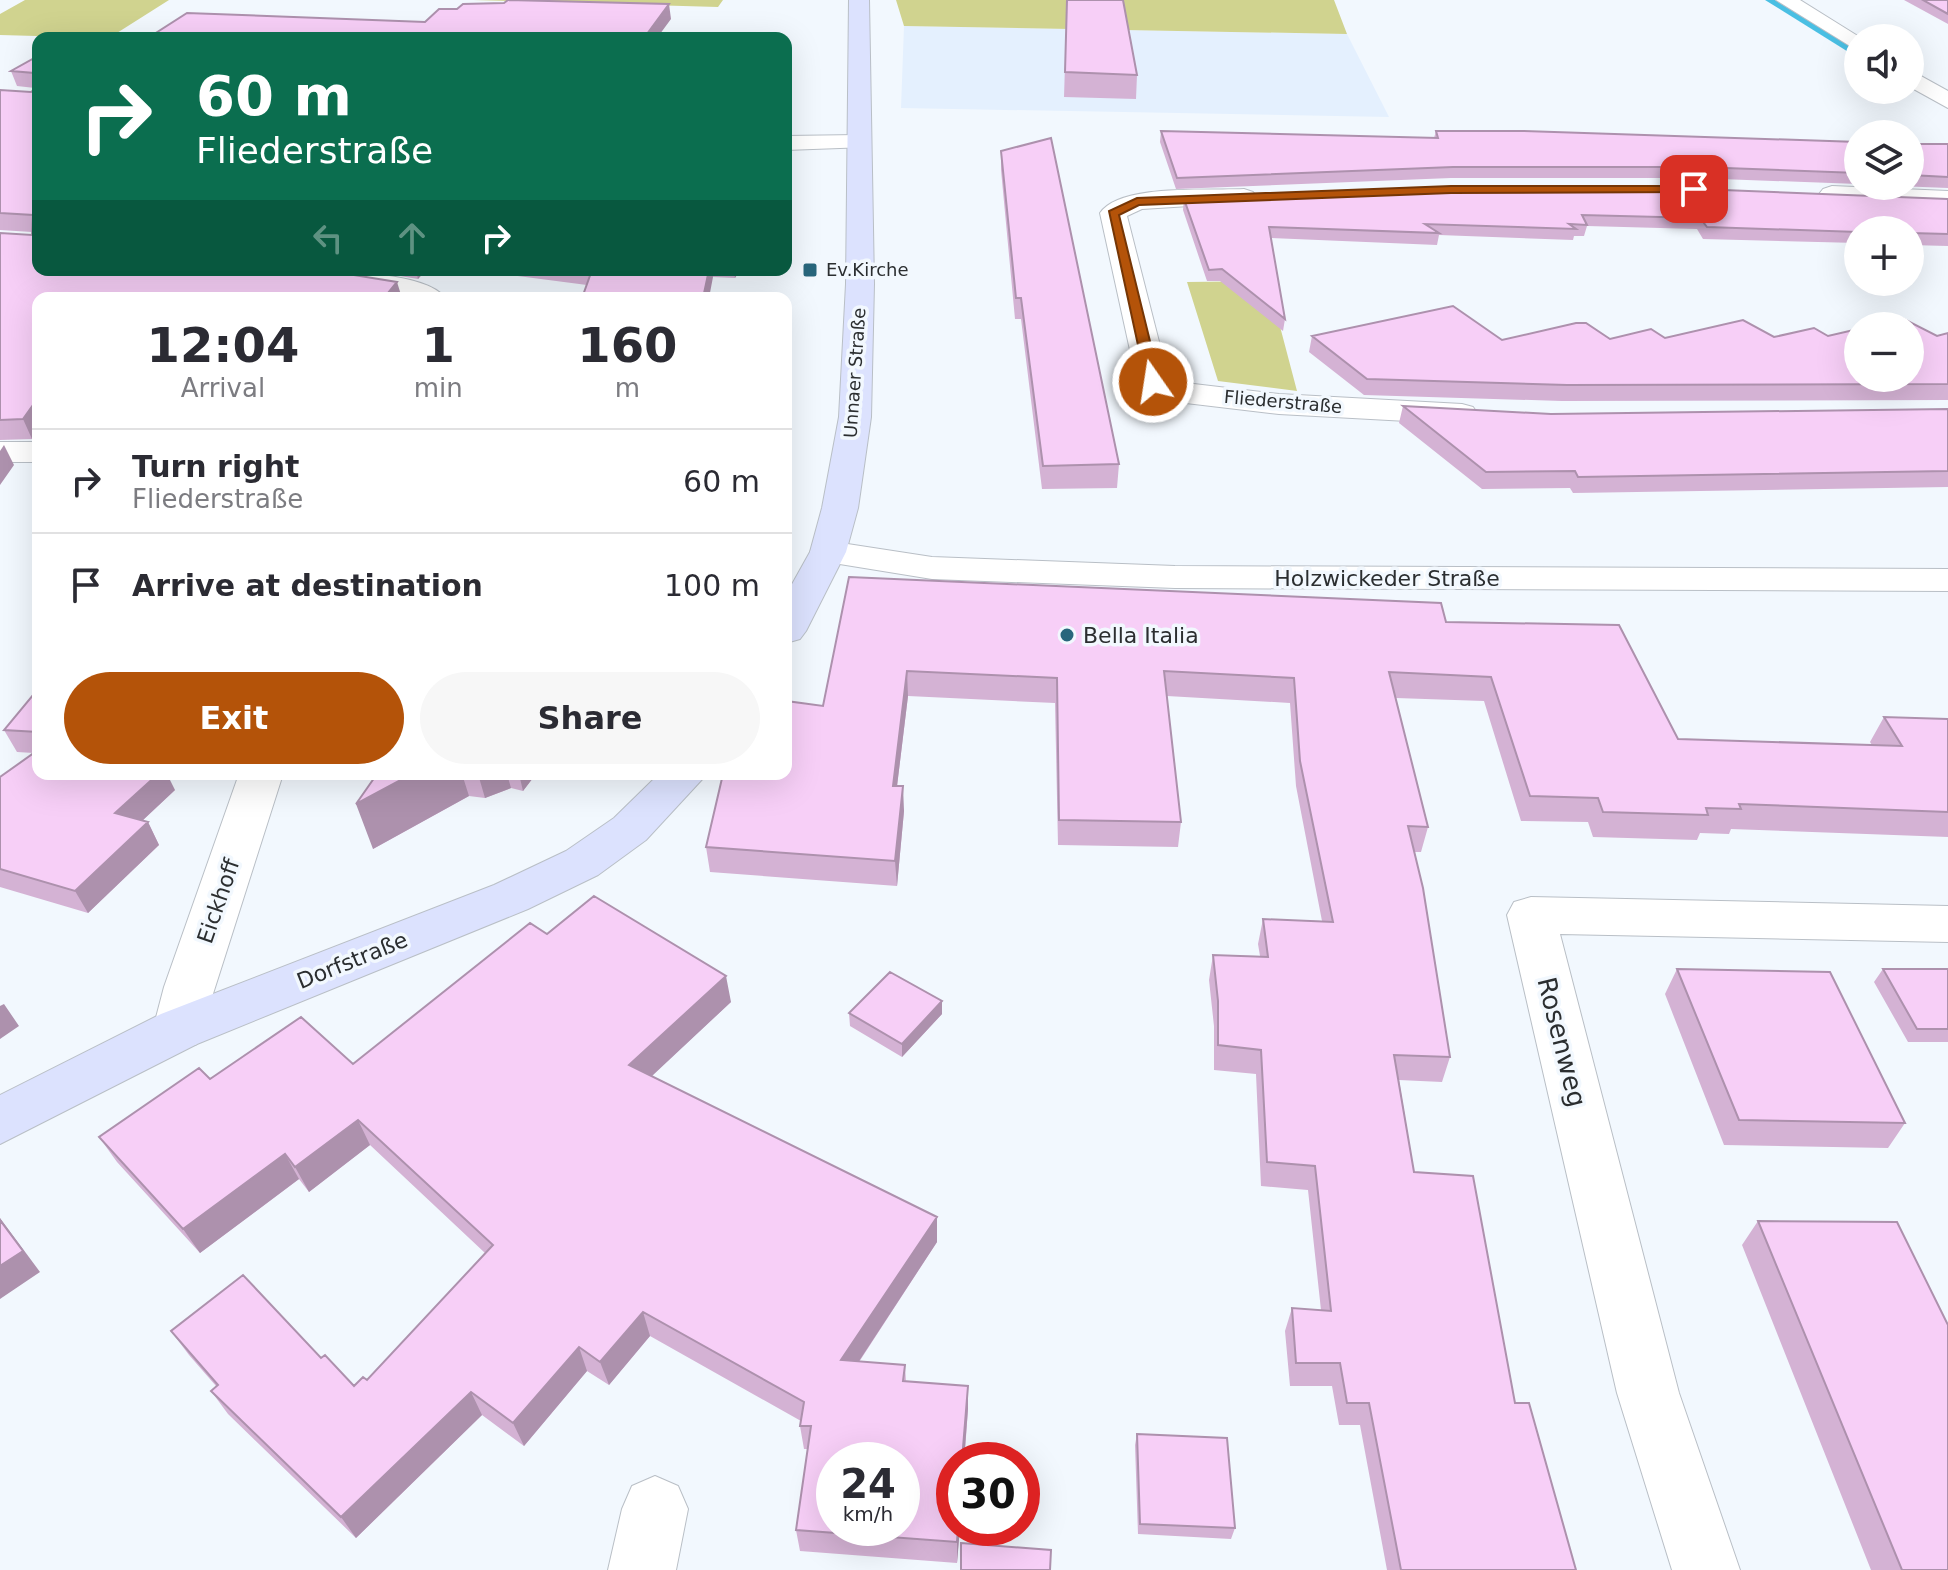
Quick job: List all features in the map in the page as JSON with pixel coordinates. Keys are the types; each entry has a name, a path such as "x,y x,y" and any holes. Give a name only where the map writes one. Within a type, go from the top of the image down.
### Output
{"main road":[{"name":"Unnaer Straße","path":"828,552 840,508 855,417 860,284 859,0"},
{"path":"792,620 828,552"},
{"name":"Dorfstraße","path":"0,1121 179,1029 511,897 582,863 630,829 679,780"}],"street":[{"path":"1786,0 1844,36"},
{"path":"1924,86 1948,101"},
{"path":"792,143 858,142"},
{"path":"1805,193 1948,199"},
{"name":"Fliederstraße","path":"1278,196 1137,201 1113,213 1153,382 1169,391 1279,404 1488,415"},
{"path":"321,276 419,292"},
{"path":"0,452 32,452"},
{"name":"Holzwickeder Straße","path":"828,552 932,568 1175,577 1948,580"},
{"name":"Eickhoff","path":"179,1029 189,987 259,780"},
{"name":"Rosenweg","path":"1706,1570 1648,1393 1531,915 1948,924"}],"shaded area":[{"path":"904,26 1347,34 1389,117 901,108"}],"green space":[{"path":"25,0 169,0 118,32 0,35 0,14"},
{"path":"473,0 723,0 718,7"},
{"path":"896,0 1334,0 1347,34 904,26"},
{"path":"1268,281 1297,391 1218,381 1187,282"}],"building":[{"path":"508,0 669,4 648,32 157,32 187,13 425,22 439,9 457,9 463,4 504,3"},
{"path":"1067,0 1123,0 1137,75 1065,72"},
{"path":"1923,0 1948,0 1948,14"},
{"path":"32,59 32,73 11,71"},
{"path":"0,90 31,92 32,215 0,213"},
{"path":"1161,131 1438,138 1436,131 1523,131 1844,142 1844,172 1698,167 1453,167 1177,178"},
{"path":"1051,138 1119,464 1043,466 1021,298 1016,298 1001,151"},
{"path":"1924,144 1948,144 1948,177 1924,176"},
{"path":"1453,189 1698,189 1844,195 1844,200 1948,199 1948,234 1924,233 1924,216 1844,216 1844,232 1707,227 1700,218 1582,215 1587,225 1569,224 1576,229 1425,224 1439,233 1269,227 1285,319 1222,269 1209,270 1184,199"},
{"path":"0,233 32,235 32,276 360,276 397,282 389,292 32,292 32,406 23,419 0,420"},
{"path":"590,276 708,276 704,292 584,292"},
{"path":"1453,306 1502,340 1576,323 1586,323 1610,339 1651,329 1665,338 1743,320 1774,337 1814,328 1828,336 1844,332 1844,384 1567,385 1367,379 1312,336"},
{"path":"1924,329 1937,336 1948,333 1948,384 1924,384"},
{"path":"1403,406 1551,414 1948,409 1948,471 1578,477 1575,471 1486,472"},
{"path":"849,577 1441,603 1446,622 1619,625 1678,739 1902,746 1884,717 1948,719 1948,812 1739,804 1741,809 1706,808 1708,815 1603,812 1598,798 1530,796 1491,677 1389,672 1428,827 1408,826 1423,888 1450,1057 1394,1055 1414,1172 1473,1176 1515,1403 1529,1403 1576,1570 1401,1570 1369,1403 1347,1403 1340,1363 1296,1363 1292,1308 1331,1311 1315,1166 1267,1162 1261,1050 1218,1045 1218,1001 1213,955 1268,957 1263,919 1333,922 1300,761 1294,678 1164,671 1181,822 1059,820 1057,678 907,671 893,786 903,786 895,861 706,847 722,780 792,780 792,702 823,706"},
{"path":"32,696 32,732 4,730"},
{"path":"32,754 32,780 151,780 115,813 148,822 75,891 0,869 0,777"},
{"path":"373,780 401,780 356,804"},
{"path":"594,896 726,976 629,1065 937,1217 841,1360 905,1365 903,1381 968,1386 963,1442 936,1442 936,1540 920,1539 920,1442 816,1442 816,1531 796,1530 811,1426 800,1426 804,1402 643,1312 600,1362 579,1347 513,1423 471,1392 341,1517 211,1391 218,1385 171,1331 243,1275 321,1358 325,1355 354,1386 363,1377 367,1380 493,1245 358,1120 295,1167 285,1154 183,1229 99,1137 199,1068 210,1079 301,1017 353,1064 530,923 547,934"},
{"path":"1677,969 1830,972 1905,1123 1739,1120"},
{"path":"1883,969 1948,969 1948,1029 1917,1029"},
{"path":"890,972 942,1001 902,1044 849,1013"},
{"path":"0,1220 23,1251 0,1266"},
{"path":"1758,1221 1897,1222 1948,1325 1948,1570 1902,1570"},
{"path":"1137,1434 1227,1438 1235,1528 1140,1524"},
{"path":"961,1546 1051,1550 1050,1570 961,1570"}],"waterway":[{"path":"1769,0 1844,46"}],"place":[{"name":"Ev.Kirche","path":"810,270"},
{"name":"Bella Italia","path":"1067,635"}],"route":[{"path":"1153,382 1113,213 1137,201 1451,189 1694,189"}]}
